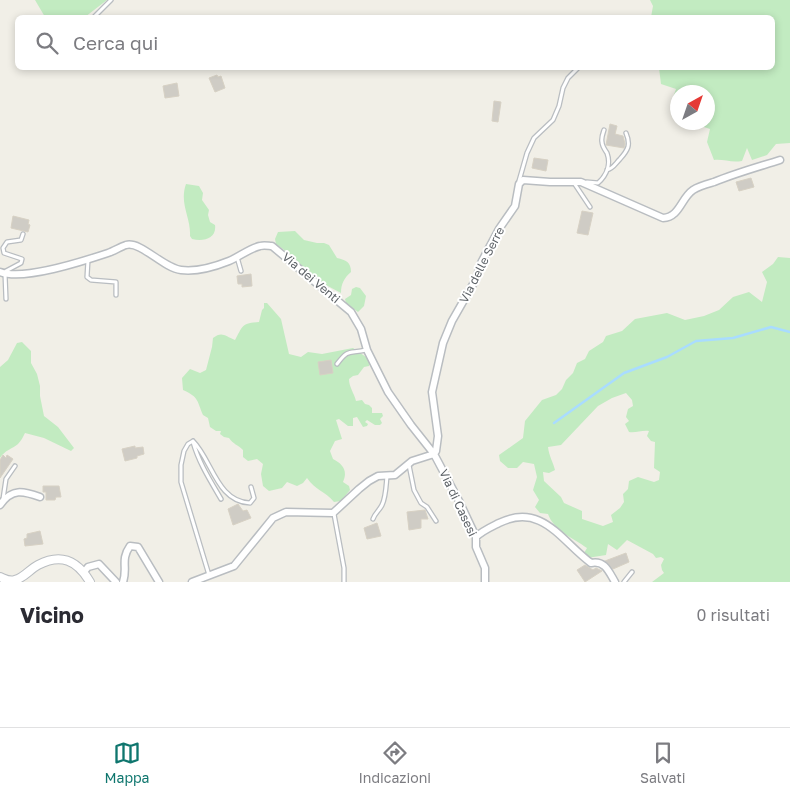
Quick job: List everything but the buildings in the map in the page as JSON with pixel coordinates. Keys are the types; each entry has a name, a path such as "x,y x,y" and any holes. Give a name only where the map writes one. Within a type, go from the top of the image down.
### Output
{"street":[{"path":"519,184 525,179 577,183 660,217 668,218 682,205 687,195 694,189 734,173 780,160"},
{"name":"Via delle Serre","path":"434,454 438,436 432,392 443,343 452,322 476,279 481,263 499,229 515,206 519,184"},
{"name":"Via dei Venti","path":"3,273 21,274 88,260 126,245 140,248 166,265 180,270 207,268 260,246 272,246 351,312 361,329 367,350 388,392 434,454"},
{"path":"192,582 234,566 273,518 286,512 334,513 369,481 378,476 395,475 412,461 434,454"},
{"name":"Via di Casesi","path":"434,454 476,537 476,547 484,568 485,582"},
{"path":"2,503 13,493 22,491 40,497"},
{"path":"476,537 509,518 523,516 536,519 547,524 591,563 596,562 603,565 609,570 615,582"},
{"path":"123,582 126,575 125,554 130,546 138,547 159,582"},
{"path":"0,577 8,581 15,580 38,565 57,558 70,561 84,572 90,582"},
{"path":"84,572 88,567 99,564 116,582"}],"lane":[{"path":"96,15 111,0"},
{"path":"519,184 527,153 534,138 553,120 559,106 563,88 568,78 576,70"},
{"path":"590,206 583,199 577,183 598,183 603,179 609,163 608,155 602,142 604,130"},
{"path":"607,170 615,165 628,148 629,141 626,133"},
{"path":"6,299 3,273 21,263 22,259 4,253 3,248 6,242 21,240 23,234"},
{"path":"237,257 241,270"},
{"path":"88,260 87,277 91,280 116,282 116,295"},
{"path":"337,364 349,352 367,350"},
{"path":"193,441 199,447 217,481 228,494 242,503 250,503 254,498 251,487"},
{"path":"193,441 206,476 222,499"},
{"path":"193,441 188,444 184,451 181,465 181,482 210,576"},
{"path":"409,464 414,490 421,503 427,506 436,521"},
{"path":"2,503 6,479 15,466"},
{"path":"373,519 374,514 381,507 384,498 387,475"},
{"path":"334,513 344,568 344,582"},
{"path":"624,582 632,572"}],"green space":[{"path":"35,0 107,0 88,15 44,15"},
{"path":"650,0 790,0 790,143 776,144 767,155 752,160 747,148 742,161 714,160 707,142 710,130 715,130 715,85 670,85 670,87 661,84 659,70 775,70 775,15 651,15 653,6"},
{"path":"186,184 199,186 203,193 202,200 209,210 210,222 215,225 214,234 205,240 192,239 190,236 184,204"},
{"path":"295,231 304,240 329,245 337,258 349,264 351,272 343,281 341,293 322,283 318,277 306,270 291,255 276,244 275,239 278,232"},
{"path":"778,257 790,258 790,582 652,582 664,573 661,565 664,559 661,557 656,558 653,554 627,540 617,550 608,544 606,555 587,558 584,553 587,548 564,534 548,514 540,513 535,507 539,500 533,490 537,477 534,464 523,462 517,468 508,468 500,461 499,455 523,438 525,421 542,400 556,395 562,389 566,380 573,373 577,363 585,359 589,351 603,342 606,336 622,331 635,319 667,313 685,320 704,316 719,310 733,297 749,292 762,302 767,282 762,272 773,264","holes":["626,393 632,400 633,406 628,409 626,417 629,421 625,424 629,432 649,431 647,436 651,441 655,442 654,468 660,472 659,480 654,482 638,477 629,481 628,489 623,494 624,502 611,515 613,522 603,526 582,519 582,511 564,503 561,497 544,481 543,472 549,473 555,470 548,447 561,445 598,406 612,398"]},
{"path":"360,288 366,296 364,306 358,312 346,303 345,299 351,295 352,289"},
{"path":"264,303 267,303 281,319 289,354 301,357 308,352 322,354 353,348 370,362 369,366 364,367 358,375 349,379 349,382 356,401 362,400 365,404 369,405 372,408 372,413 382,413 383,416 380,419 382,423 375,425 367,420 365,422 368,424 367,426 363,427 357,417 353,418 353,426 348,426 339,419 336,420 342,439 335,441 330,451 333,459 344,468 343,482 349,486 350,490 341,501 334,502 307,478 297,486 287,482 282,488 269,491 263,486 261,474 263,464 257,459 248,461 243,457 243,450 241,448 229,438 220,434 221,431 216,431 210,427 208,418 203,415 197,400 183,390 182,378 190,369 200,373 206,370 213,338 221,335 235,340 243,326 259,322"},
{"path":"22,342 31,351 31,363 37,374 40,386 44,416 58,427 74,448 71,451 44,438 25,433 18,444 6,451 0,458 0,367 8,360 17,343"}],"waterway":[{"path":"554,423 624,373 667,357 696,341 733,338 771,327 790,332"}]}
